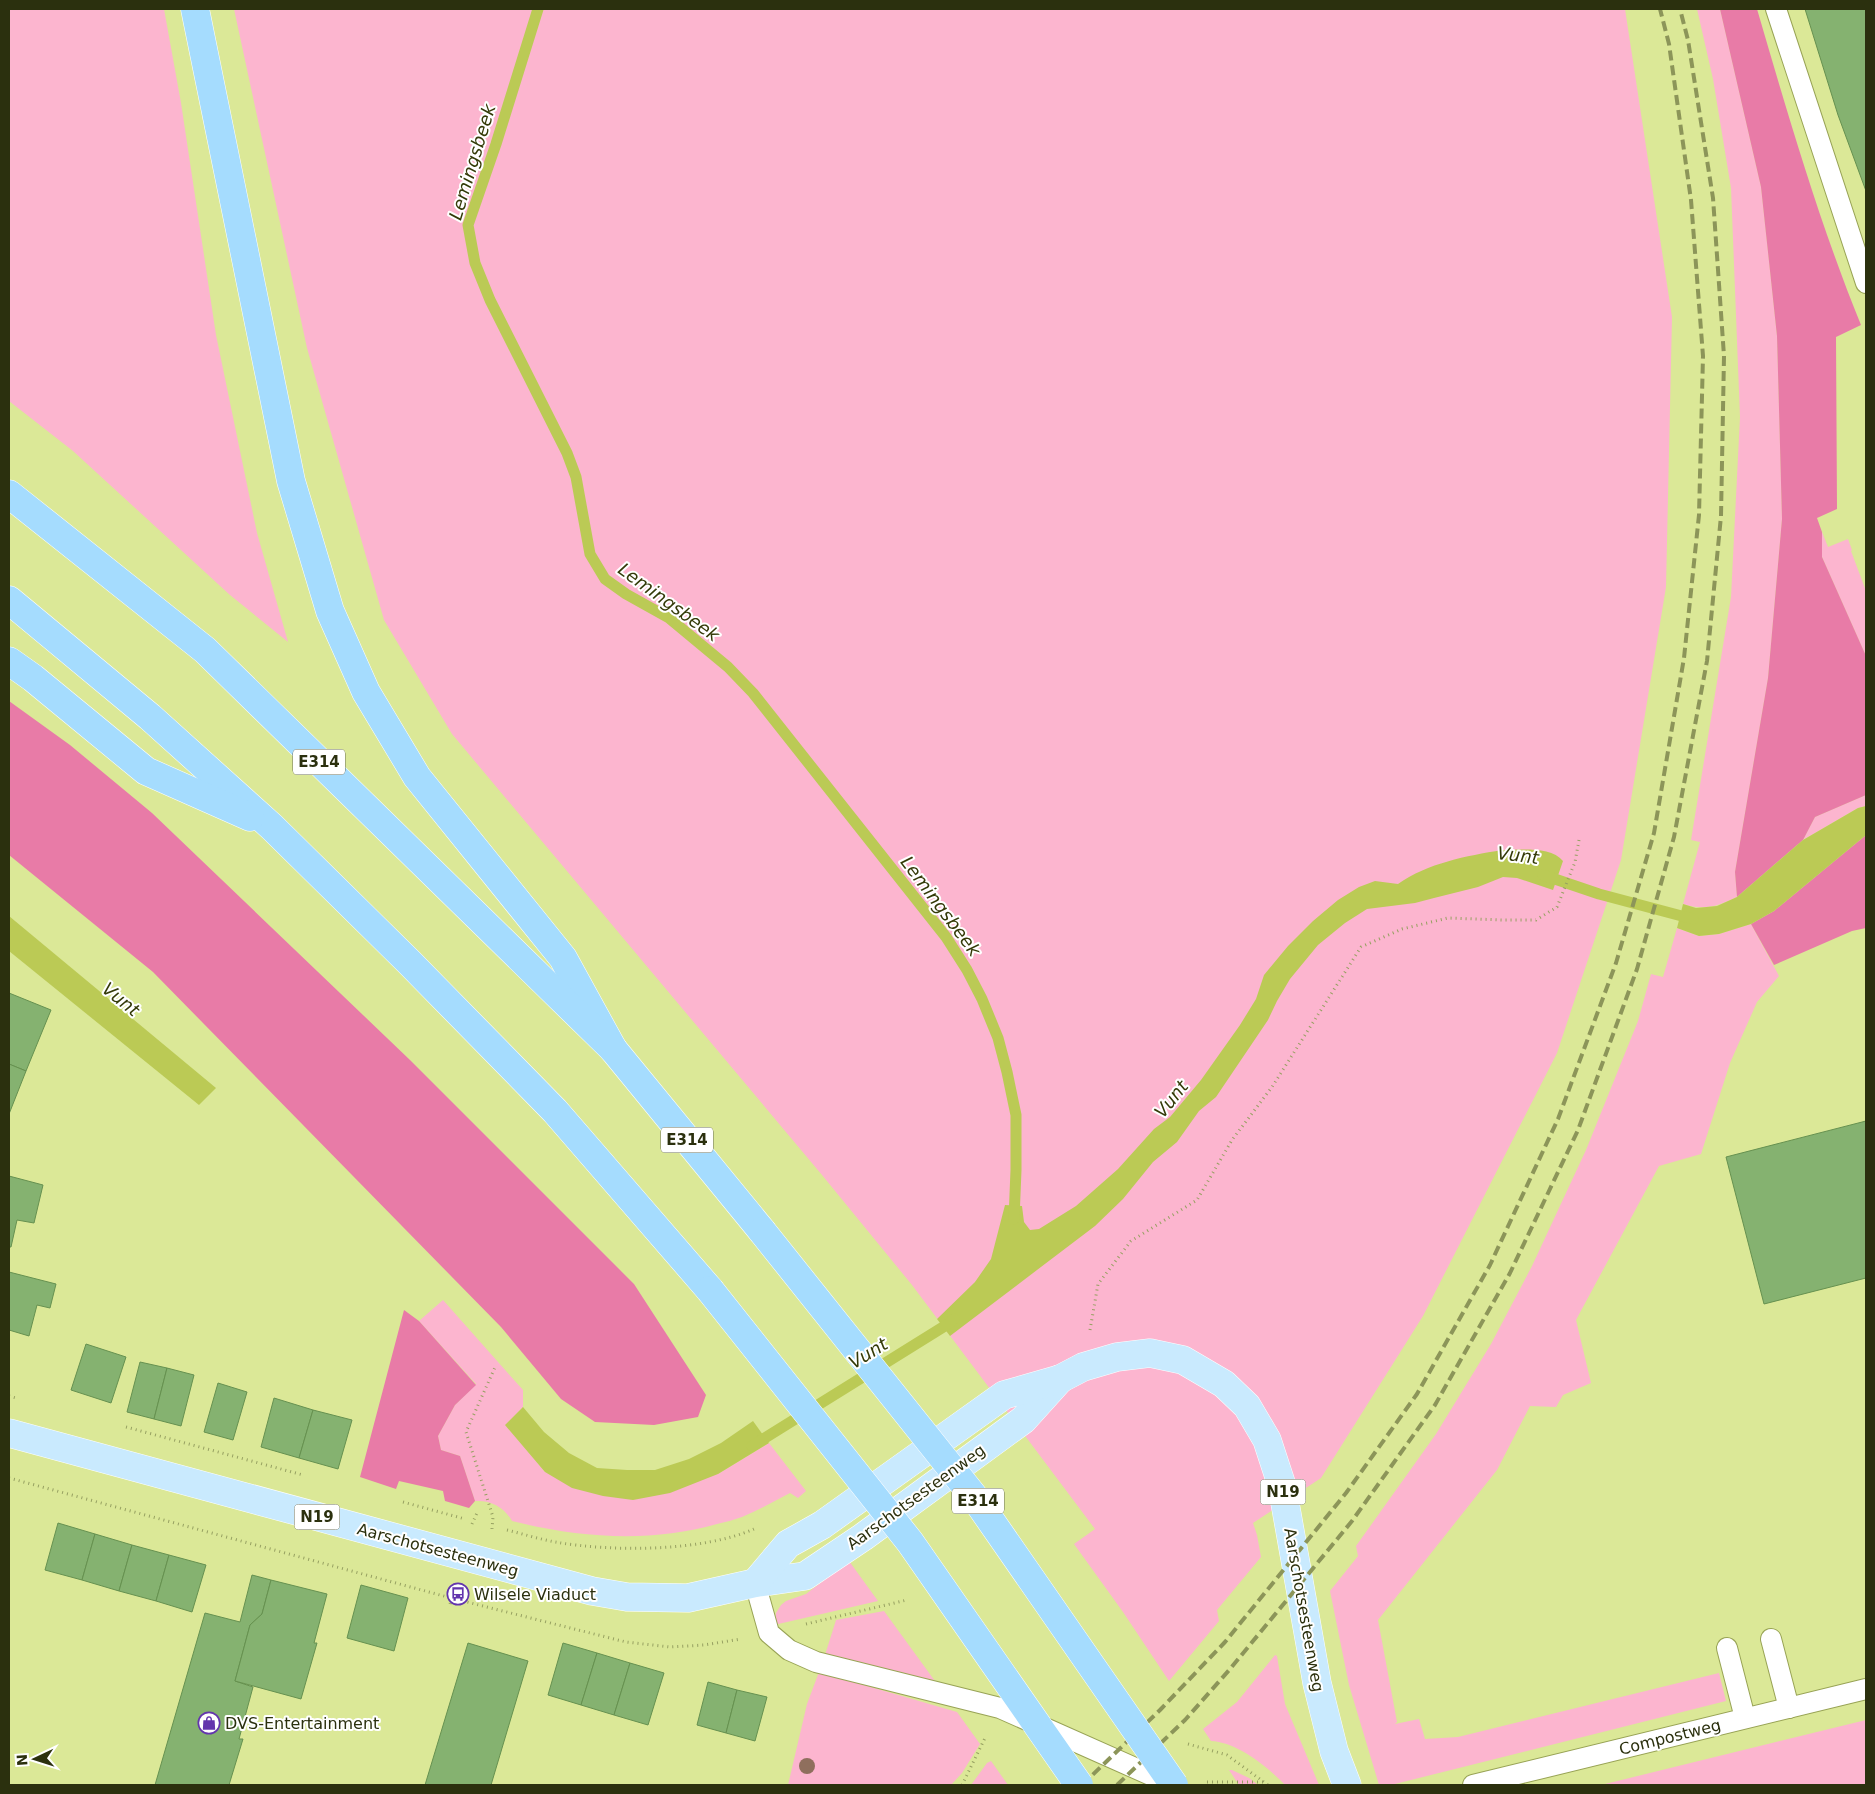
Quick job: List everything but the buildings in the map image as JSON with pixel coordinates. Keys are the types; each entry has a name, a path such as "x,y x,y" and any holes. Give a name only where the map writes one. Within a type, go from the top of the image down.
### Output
{"highway":[{"path":"195,9 290,481 330,611 366,692 417,777 563,958 613,1050"},
{"name":"E314","path":"9,494 205,650 613,1050 762,1231 975,1498 1170,1784"},
{"path":"9,600 150,717 272,827 410,963 555,1111 710,1290 910,1542 1079,1785"},
{"path":"9,661 33,678 146,772 272,827"}],"main road":[{"name":"Aarschotsesteenweg","path":"9,1433 592,1591 627,1597 688,1598 755,1583 788,1544 829,1520 1004,1395 1117,1356 1150,1353 1183,1360 1224,1384 1247,1406 1268,1440 1282,1486 1317,1683 1334,1751 1347,1785"}],"lane":[{"path":"1776,9 1866,283"},
{"path":"755,1583 769,1634 789,1650 816,1662 1000,1708 1170,1784"},
{"path":"1771,1639 1790,1708"},
{"path":"1727,1648 1745,1718"},
{"name":"Compostweg","path":"1473,1785 1866,1689"}],"path":[{"path":"1072,1373 1098,1284 1131,1241 1197,1200 1232,1140 1272,1088 1361,947 1402,929 1448,918 1536,920 1557,907 1575,862 1579,840"},
{"path":"492,1564 493,1517 466,1432 496,1365"},
{"path":"9,1396 20,1399"},
{"path":"124,1426 308,1476"},
{"path":"9,1478 451,1598 626,1642 670,1647 704,1645"},
{"path":"401,1501 498,1528"},
{"path":"471,1526 477,1512"},
{"path":"504,1530 555,1542 635,1548 672,1547 715,1541 758,1528"},
{"path":"450,1604 454,1589"},
{"path":"1170,1784 1266,1782"}],"shaded area":[{"path":"9,9 164,9 181,103 216,335 257,533 288,642 230,595 73,451 9,401"},
{"path":"234,9 1625,9 1672,317 1666,587 1621,860 1557,1053 1423,1316 1321,1478 1253,1523 1261,1557 1217,1610 1219,1621 1169,1681 1123,1612 1074,1544 1095,1529 912,1285 452,734 384,620 307,348"},
{"path":"1697,9 1720,9 1761,187 1777,336 1782,519 1768,678 1735,872 1737,897 1717,905 1704,907 1683,904 1700,842 1691,840 1731,597 1740,417 1731,188 1713,79"},
{"path":"1720,9 1757,9 1818,208 1861,325 1836,337 1837,509 1817,518 1822,532 1822,557 1866,656 1866,795 1815,817 1803,840 1737,897 1735,872 1768,678 1782,519 1777,336 1761,187"},
{"path":"1822,532 1828,547 1848,539 1852,550 1866,591 1866,656 1822,557"},
{"path":"9,701 70,745 152,813 410,1060 634,1284 706,1395 698,1417 654,1425 595,1422 561,1399 501,1327 153,972 9,855"},
{"path":"1866,795 1866,806 1858,808 1803,840 1815,817"},
{"path":"1866,835 1866,928 1852,931 1774,965 1751,924 1774,911"},
{"path":"1751,924 1779,976 1757,1002 1730,1063 1701,1154 1659,1166 1576,1320 1591,1383 1563,1395 1556,1407 1530,1406 1497,1470 1378,1620 1397,1722 1395,1724 1419,1719 1425,1739 1458,1737 1719,1673 1726,1701 1391,1785 1379,1785 1349,1685 1330,1591 1358,1556 1356,1546 1436,1434 1491,1344 1532,1266 1586,1150 1638,1021 1651,974 1663,977 1677,928 1699,936 1719,934"},
{"path":"443,1300 523,1390 523,1407 506,1425 545,1472 718,1474 769,1443 806,1491 798,1498 790,1493 736,1519 692,1530 666,1534 614,1536 589,1534 537,1527 512,1521 496,1505 475,1501 460,1456 441,1450 438,1436 455,1405 476,1384 419,1321"},
{"path":"404,1310 419,1321 476,1385 455,1405 438,1436 441,1450 460,1456 475,1501 469,1508 445,1501 443,1491 399,1481 396,1489 360,1477"},
{"path":"849,1561 878,1601 774,1625 776,1613 781,1605 786,1601 806,1594"},
{"path":"884,1611 940,1688 825,1655 836,1620"},
{"path":"1275,1655 1277,1656 1285,1704 1319,1785 1285,1785 1261,1763 1241,1751 1221,1742 1211,1741 1203,1729 1237,1702"},
{"path":"819,1672 957,1712 980,1744 962,1773 951,1785 788,1785 807,1704"},
{"path":"1866,1720 1866,1785 1601,1785"},
{"path":"991,1761 1008,1785 971,1785 987,1763"},
{"path":"1229,1770 1249,1778 1258,1785 1239,1785"}],"water":[{"path":"1866,806 1866,835 1774,911 1751,924 1719,934 1699,936 1677,928 1683,904 1696,908 1717,906 1737,897 1803,840 1858,808"},
{"path":"1502,850 1535,850 1558,856 1563,861 1553,890 1517,878 1503,877 1478,887 1415,903 1367,909 1345,923 1318,945 1290,979 1268,1020 1216,1097 1199,1111 1177,1142 1153,1162 1123,1199 1095,1226 950,1336 937,1319 975,1282 991,1259 1005,1205 1022,1206 1024,1222 1030,1230 1039,1229 1076,1206 1118,1169 1154,1129 1170,1117 1201,1080 1256,999 1264,975 1288,946 1313,921 1338,900 1359,887 1375,881 1398,884 1422,871 1448,861"},
{"path":"9,916 216,1088 199,1105 9,951"},
{"path":"523,1407 544,1432 569,1453 597,1468 655,1470 689,1459 721,1443 753,1421 769,1443 718,1474 670,1493 633,1500 603,1496 572,1488 545,1472 505,1425"}],"waterway":[{"name":"Lemingsbeek","path":"538,9 496,144 468,225 475,263 490,300 567,453 576,477 590,554 605,579 626,594 669,618 728,667 753,693 946,937 967,970 982,999 998,1038 1016,1115 1014,1219"},
{"name":"Vunt","path":"1543,875 1599,894 1693,919"},
{"name":"Vunt","path":"752,1446 954,1319"}],"railway":[{"path":"1082,1785 1160,1710 1225,1642 1346,1493 1417,1394 1490,1265 1558,1119 1616,963 1654,833 1684,658 1699,515 1703,356 1691,200 1669,44 1660,9"},
{"path":"1117,1785 1185,1720 1230,1669 1352,1521 1435,1405 1510,1273 1578,1130 1637,969 1674,837 1707,661 1721,516 1724,356 1713,198 1688,40 1680,9"}],"place":[{"name":"Wilsele Viaduct","path":"458,1594"},
{"name":"DVS-Entertainment","path":"209,1723"}]}
